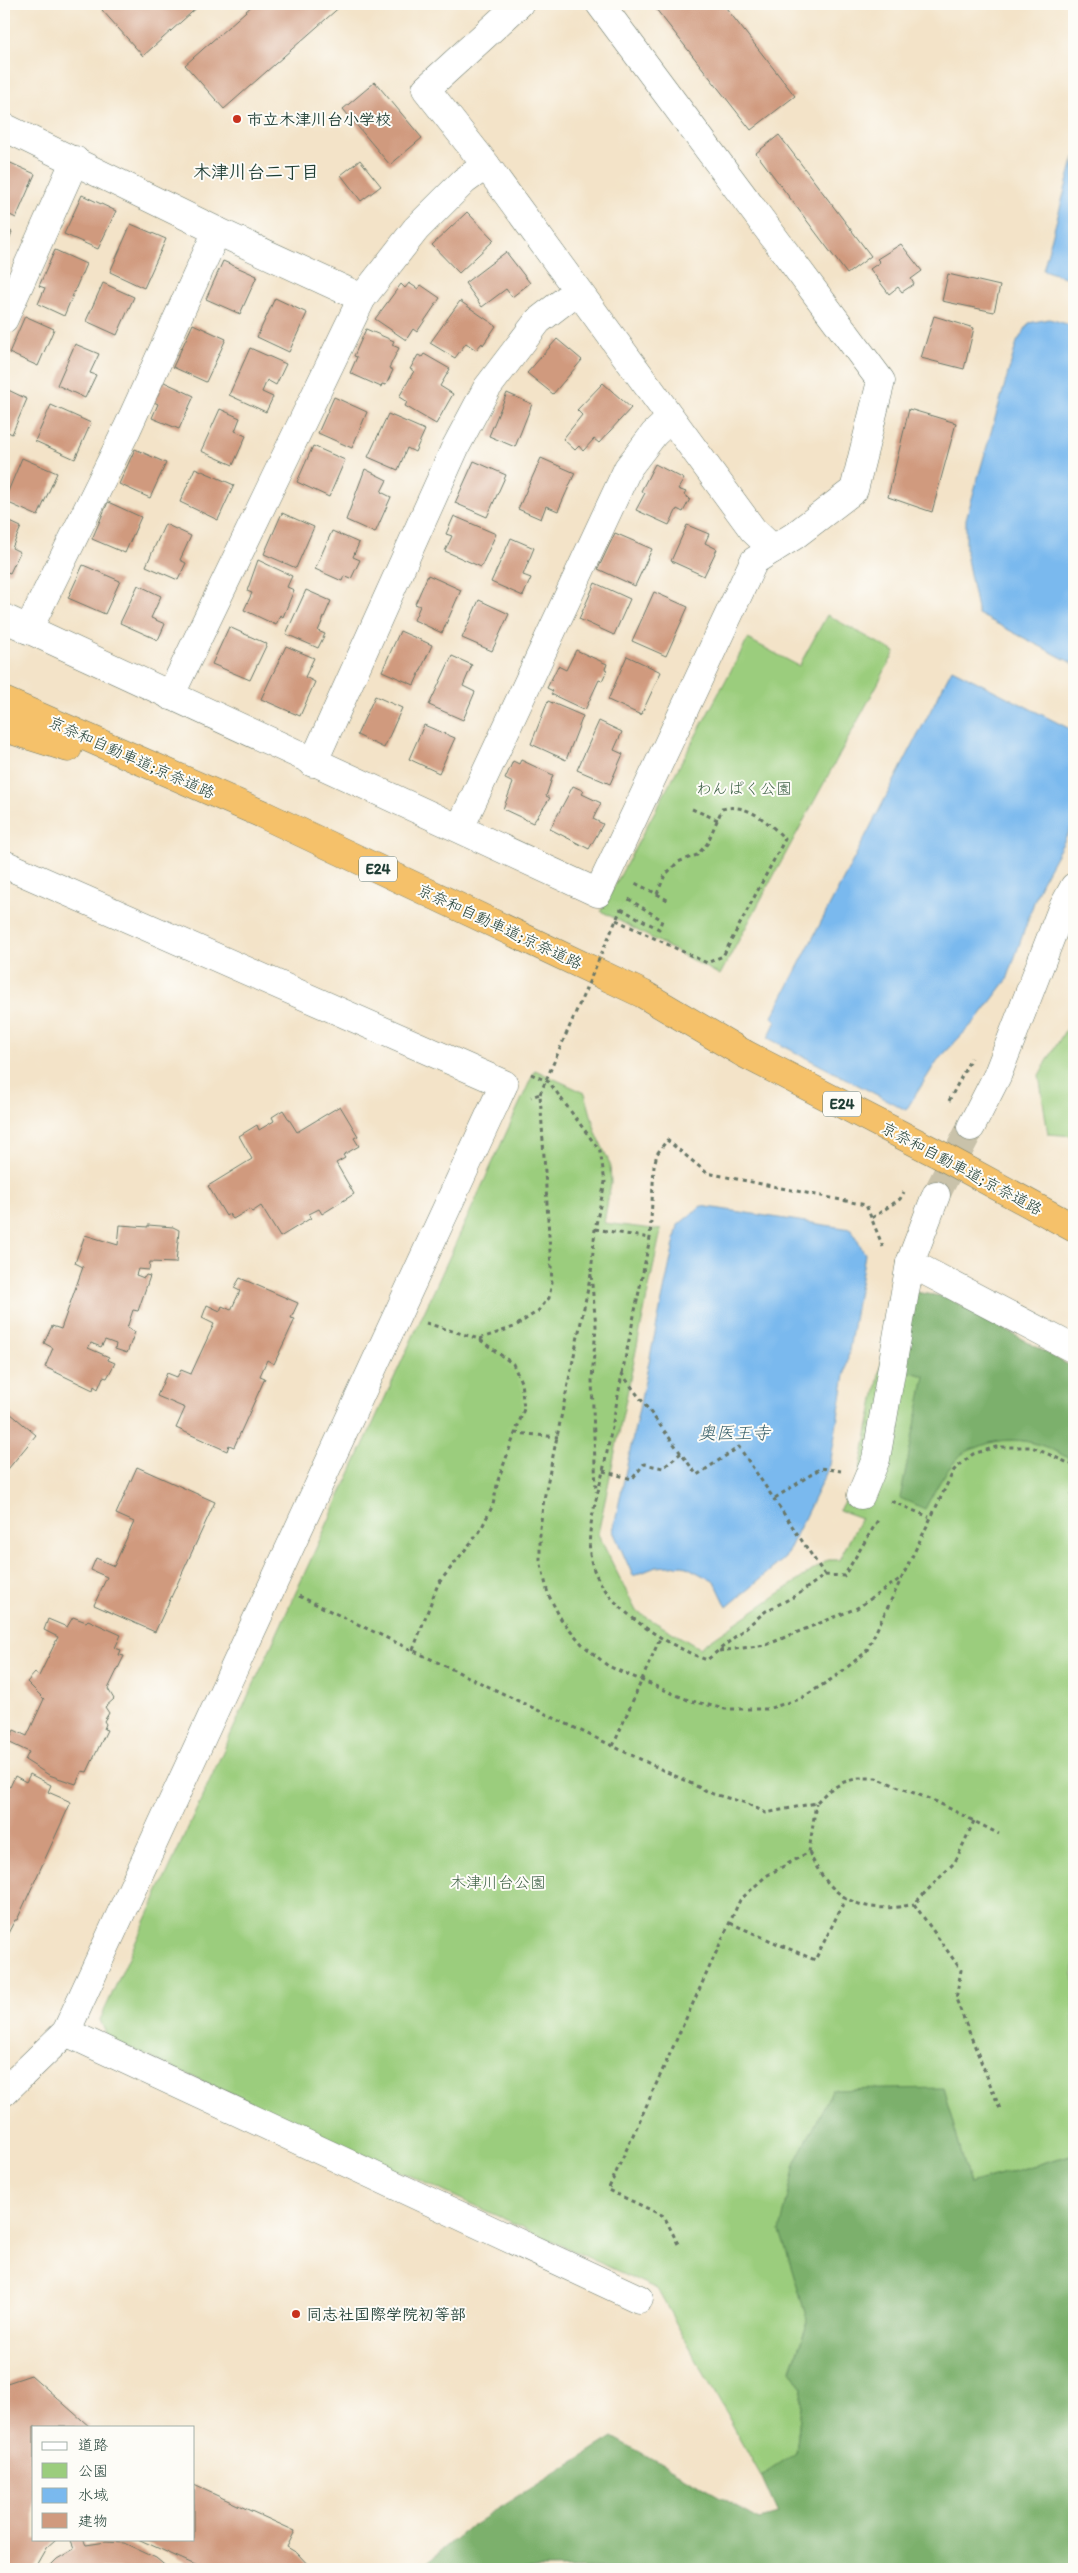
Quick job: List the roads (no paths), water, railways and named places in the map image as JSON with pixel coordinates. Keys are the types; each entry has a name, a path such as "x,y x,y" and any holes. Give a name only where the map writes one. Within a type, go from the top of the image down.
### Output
{"highway":[{"name":"京奈和自動車道;京奈道路","path":"4,700 262,814 635,990 743,1053 942,1156 1074,1228"},
{"name":"京奈和自動車道;京奈道路","path":"4,720 394,894 632,1009 743,1053"},
{"path":"4,728 68,748"}],"street":[{"path":"519,4 426,89 486,165 753,530 773,549"},
{"path":"217,231 127,429 16,624 598,893 754,561 794,536 854,490 881,381 600,4"},
{"path":"4,127 217,231 362,298"},
{"path":"4,318 75,160"},
{"path":"170,696 362,298 416,229 464,181 486,165"},
{"path":"313,762 454,448 487,388 538,321 577,291"},
{"path":"460,828 628,468 654,434 670,419"},
{"path":"4,864 504,1084 66,2032 4,2092"},
{"path":"971,1127 997,1076 1061,911 1074,887"},
{"path":"857,1484 876,1459 910,1263 936,1195"},
{"path":"910,1263 1074,1349"},
{"path":"66,2032 639,2299"}],"water":[{"path":"1074,157 1074,280 1043,270"},
{"path":"1049,319 1074,326 1074,664 978,614 966,554 966,519 1017,342 1029,323"},
{"path":"952,669 1074,731 1074,823 1040,885 1007,980 979,1017 937,1061 906,1110 768,1038 776,1021 772,1017"},
{"name":"奥医王寺","path":"701,1206 851,1229 865,1254 830,1465 785,1558 727,1607 715,1582 683,1565 656,1567 633,1576 613,1531 678,1225"}],"tunnel":[{"path":"936,1195 971,1127"}],"place":[{"name":"市立木津川台小学校","path":"237,119"},
{"name":"同志社国際学院初等部","path":"296,2314"}],"district":[{"name":"木津川台二丁目","path":"256,172"}],"park label":[{"name":"わんぱく公園","path":"744,788"},
{"name":"木津川台公園","path":"498,1882"}]}
